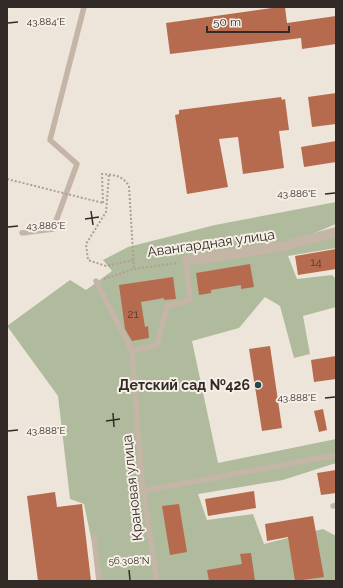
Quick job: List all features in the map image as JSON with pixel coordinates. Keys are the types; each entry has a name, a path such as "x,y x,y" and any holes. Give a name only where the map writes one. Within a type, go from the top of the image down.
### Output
{"street":[{"name":"Авангардная улица","path":"186,261 285,246 336,232"}],"lane":[{"path":"22,233 53,230 77,164 50,140 84,7"},
{"path":"132,351 157,345 167,306 190,300 186,261"},
{"name":"Крановая улица","path":"96,281 132,351 143,491 157,581"},
{"path":"143,491 336,455"},
{"path":"94,538 99,581"}],"path":[{"path":"7,180 103,202 102,174 116,175 124,178 129,186 134,269"},
{"path":"109,174 106,212 86,244 88,260 106,266 133,260"},
{"name":"Авангардная улица","path":"96,281 134,269 186,261"}],"green space":[{"path":"336,202 336,224 312,234 336,230 336,248 288,256 297,279 332,275 336,279 336,307 303,316 310,354 294,358 280,306 265,297 239,328 192,341 218,463 336,439 336,463 283,480 198,494 207,520 253,514 264,544 323,529 336,536 336,581 100,581 84,504 70,499 58,396 7,326 70,280 86,290 112,271 103,260 128,247 215,225"}],"building":[{"path":"285,7 287,23 336,16 336,44 302,49 301,38 170,54 166,23"},
{"path":"336,93 336,124 312,127 308,97"},
{"path":"281,97 282,100 285,99 289,130 279,131 284,168 243,174 238,137 219,139 228,187 187,194 175,115 179,114 179,110"},
{"path":"336,141 336,162 304,167 301,147"},
{"path":"336,249 336,269 298,275 295,256"},
{"path":"250,264 254,287 241,289 241,285 211,290 211,293 199,295 196,273"},
{"path":"173,277 176,299 164,300 164,298 141,302 145,327 148,326 149,338 132,341 125,329 119,285"},
{"path":"270,346 282,428 262,431 249,349"},
{"path":"336,356 336,379 314,382 311,360"},
{"path":"323,409 327,430 319,432 314,411"},
{"path":"336,470 336,493 321,495 317,473"},
{"path":"254,491 256,508 208,516 205,499"},
{"path":"55,492 57,507 82,504 91,581 38,581 27,496"},
{"path":"179,504 187,552 170,555 162,506"},
{"path":"313,516 324,577 295,581 288,537 267,541 265,524"},
{"path":"251,553 255,581 209,581 207,570 242,564 240,554"}],"place":[{"name":"Детский сад №426","path":"258,385"}]}
